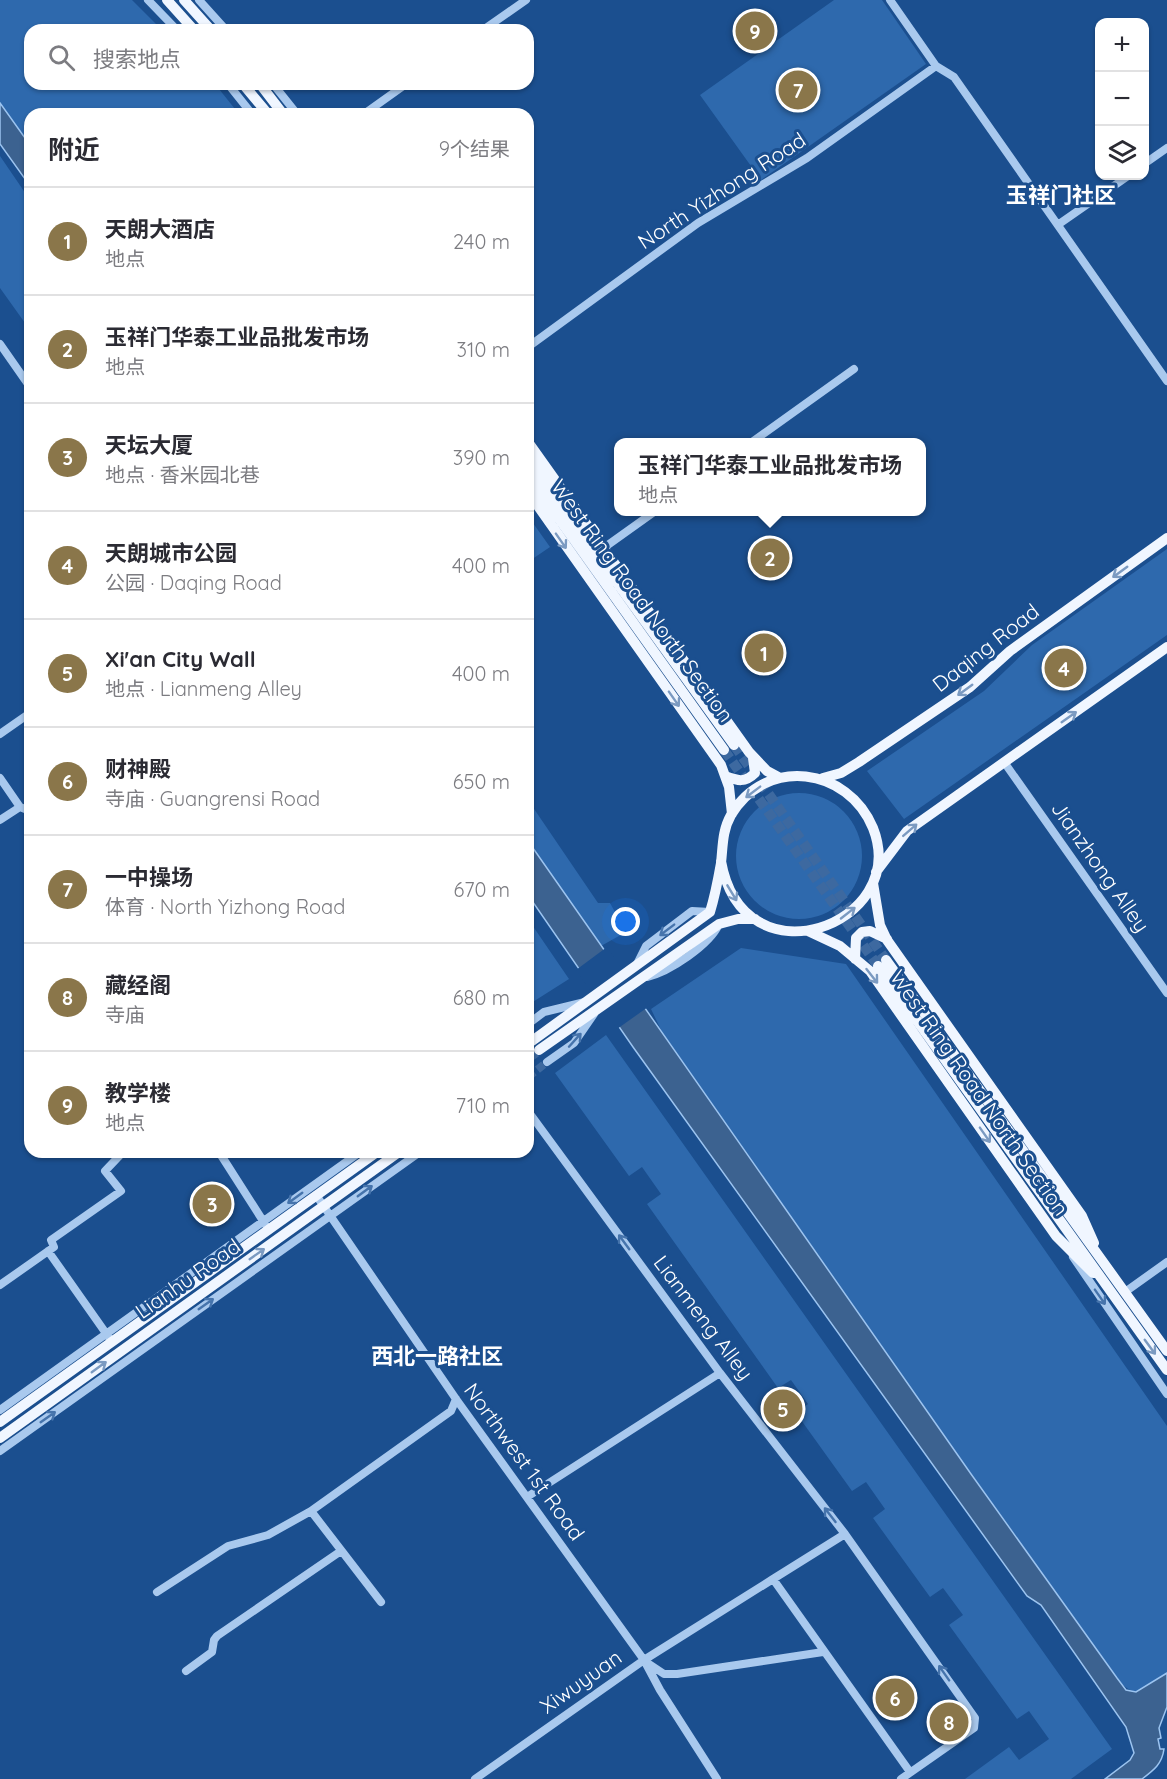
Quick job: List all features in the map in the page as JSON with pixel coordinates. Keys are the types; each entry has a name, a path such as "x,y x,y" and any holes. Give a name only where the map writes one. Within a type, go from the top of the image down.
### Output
{"main road":[{"path":"167,0 189,24"},
{"path":"184,0 206,24"},
{"path":"248,90 263,108"},
{"path":"265,90 278,108"},
{"path":"534,448 753,758 767,771 780,778"},
{"name":"West Ring Road North Section","path":"534,468 729,748 534,483"},
{"path":"534,500 721,765 729,787 732,814"},
{"name":"Daqing Road","path":"823,778 841,773 859,762 970,687 1010,651 1167,538"},
{"path":"873,879 878,853 876,837 864,811 852,797 823,778 793,776 780,778 761,786 744,798 732,814 721,845 721,861 710,912 588,1001 536,1046 596,1012 719,924 738,919 755,919 781,930 808,931 831,925 851,912 862,900 873,879 907,831 1167,647"},
{"path":"726,776 743,781 750,778 755,773 753,758"},
{"path":"721,861 732,894 755,919"},
{"name":"West Ring Road North Section","path":"873,879 880,926 887,940 1082,1216 1101,1259"},
{"path":"700,920 707,924 708,932"},
{"name":"West Ring Road North Section","path":"808,931 840,946 870,971 1067,1249 1109,1289"},
{"path":"855,959 856,938 862,932 870,931 887,940"},
{"name":"West Ring Road North Section","path":"1167,1351 882,963 1167,1370"},
{"name":"Lianhu Road","path":"0,1422 110,1338 266,1225 316,1195 368,1158"},
{"name":"Lianhu Road","path":"0,1438 327,1211 392,1158"}],"street":[{"path":"148,0 171,24"},
{"path":"199,0 221,24"},
{"path":"492,24 526,0"},
{"path":"890,0 936,66 954,77 1167,381"},
{"name":"North Yizhong Road","path":"534,343 698,224 807,158 936,66"},
{"path":"233,90 247,108"},
{"path":"278,90 292,108"},
{"path":"372,108 398,90"},
{"path":"1149,161 1167,148"},
{"path":"1059,224 1122,180"},
{"path":"0,344 24,378"},
{"path":"758,438 854,369"},
{"path":"605,547 648,516"},
{"path":"0,734 24,717"},
{"name":"Jianzhong Alley","path":"1004,762 1167,993"},
{"path":"0,778 20,807 24,808"},
{"path":"0,820 20,807"},
{"path":"636,967 646,946 692,911 710,912"},
{"path":"644,978 662,973 714,936 719,924"},
{"path":"534,1020 544,1012 588,1001"},
{"path":"547,1062 574,1043 596,1012"},
{"name":"Lianmeng Alley","path":"534,1119 720,1373 845,1533 976,1722 974,1728 910,1772"},
{"path":"0,1285 54,1247 51,1240 121,1191 105,1171 117,1158"},
{"path":"223,1158 266,1225 352,1158"},
{"path":"0,1451 327,1211 411,1158"},
{"name":"Northwest 1st Road","path":"316,1195 456,1400 644,1660 660,1690 717,1779"},
{"path":"1067,1249 1163,1385 1167,1394"},
{"path":"0,1410 110,1338 48,1251"},
{"path":"1125,1292 1167,1262"},
{"path":"528,1497 720,1373"},
{"path":"157,1592 228,1545 268,1535 311,1511 452,1411 456,1400"},
{"path":"311,1511 381,1602"},
{"path":"644,1660 845,1533"},
{"path":"186,1671 212,1653 213,1642 217,1636 341,1551"},
{"path":"773,1579 910,1772 901,1779"},
{"name":"Xiwuyuan","path":"475,1779 644,1660 658,1671 670,1675 823,1652"}],"shaded area":[{"path":"0,0 132,0 156,24 24,24 24,90 220,90 234,108 24,108 24,141 0,109"},
{"path":"834,0 882,0 926,64 761,180 700,95"},
{"path":"0,103 24,137 24,178 0,144"},
{"path":"0,156 24,191 24,322 0,288"},
{"path":"534,524 550,547 534,558"},
{"path":"1167,549 1167,635 904,819 867,771 984,691 1032,645"},
{"path":"799,793 823,798 843,812 857,832 862,856 857,880 843,900 823,914 799,919 775,914 755,900 741,880 736,856 741,832 755,812 775,798"},
{"path":"534,809 598,903 610,903 626,932 601,946 534,850"},
{"path":"534,850 971,1474 1126,1690 1136,1692 1167,1673 1167,1707 1159,1728 1161,1738 1158,1739 1160,1749 1164,1749 1163,1754 1157,1766 1142,1779 1105,1779 1130,1760 1134,1753 1126,1727 1041,1605 1027,1596 633,1047 534,904"},
{"path":"534,928 569,979 534,1001"},
{"path":"741,948 846,964 1167,1426 1167,1673 1147,1688 1130,1690 1117,1678 971,1474 662,1032 651,1009"},
{"path":"606,1035 1112,1749 1071,1779 965,1779 1009,1747 1019,1760 1049,1739 1029,1711 1017,1719 949,1625 963,1615 943,1588 930,1597 873,1518 885,1509 866,1482 852,1491 796,1413 808,1404 791,1380 778,1388 647,1204 661,1194 642,1167 629,1176 555,1073"}],"pier":[{"path":"607,947 648,1007 617,1029 576,970"}],"tunnel":[{"path":"734,745 886,960"},
{"path":"724,750 878,966"},
{"path":"534,1054 539,1050"},
{"path":"534,1072 547,1062"}],"place":[{"name":"教学楼","path":"755,31"},
{"name":"一中操场","path":"798,90"},
{"name":"玉祥门华泰工业品批发市场","path":"770,558"},
{"name":"天朗大酒店","path":"764,653"},
{"name":"天朗城市公园","path":"1064,668"},
{"name":"天坛大厦","path":"212,1204"},
{"name":"Xi'an City Wall","path":"783,1409"},
{"name":"财神殿","path":"895,1698"},
{"name":"藏经阁","path":"949,1722"}],"district":[{"name":"玉祥门社区","path":"1061,195"},
{"name":"西北一路社区","path":"437,1356"}]}
